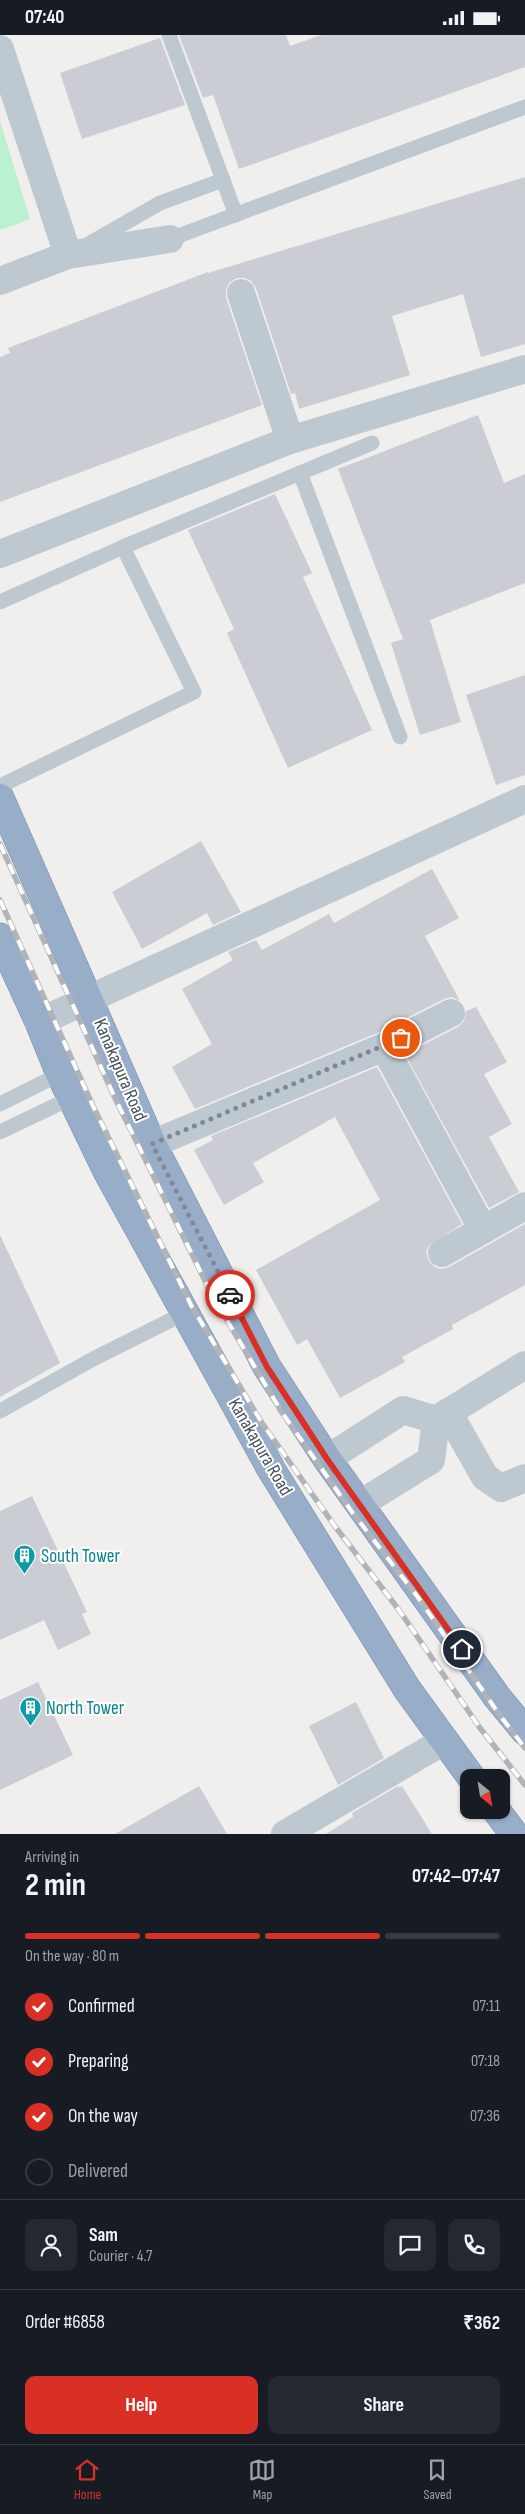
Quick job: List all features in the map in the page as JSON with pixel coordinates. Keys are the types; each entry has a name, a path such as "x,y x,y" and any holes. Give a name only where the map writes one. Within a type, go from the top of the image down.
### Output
{"highway":[{"name":"Kanakapura Road","path":"0,798 152,1144 267,1367 327,1459 497,1697 525,1731"},
{"name":"Kanakapura Road","path":"0,937 66,1086 107,1171 271,1469 407,1689 465,1769"},
{"path":"503,1819 514,1834"}],"street":[{"path":"0,49 68,255"},
{"path":"0,281 68,255 170,239"},
{"path":"241,293 290,441"},
{"path":"0,554 290,441 525,369"},
{"path":"39,1022 525,799"},
{"path":"152,1144 384,1047 451,1013"},
{"path":"384,1047 483,1230"},
{"path":"442,1253 525,1206"},
{"path":"327,1459 403,1410 442,1416 525,1365"},
{"path":"442,1416 485,1477 501,1488 525,1478"},
{"path":"360,1504 431,1459 442,1416"},
{"path":"285,1834 444,1741"}],"lane":[{"path":"169,35 236,215"},
{"path":"170,239 525,107"},
{"path":"68,255 160,203 223,180"},
{"path":"0,602 123,547 372,443"},
{"path":"300,473 400,737"},
{"path":"0,787 194,692 123,547"},
{"path":"0,1103 66,1086"},
{"path":"0,1132 66,1086"},
{"path":"0,1411 93,1359 185,1313"}],"green space":[{"path":"0,121 30,219 0,230"}],"building":[{"path":"179,35 286,35 290,46 321,35 525,35 525,67 239,169 213,95 203,98"},
{"path":"160,38 185,105 82,139 60,73"},
{"path":"525,177 525,344 481,357 463,294 392,316 410,375 299,409 295,393 291,394 256,288 251,281 245,278 237,278 229,283 226,290 226,298 262,405 0,502 0,357 10,353 8,348 208,272"},
{"path":"478,415 504,483 525,474 525,583 430,620 461,722 420,735 391,643 403,639 338,469"},
{"path":"275,494 312,573 303,577 372,730 288,768 227,633 234,629 188,530"},
{"path":"525,675 525,775 496,785 466,695"},
{"path":"201,841 241,912 213,925 207,913 142,949 112,892"},
{"path":"432,869 459,918 425,936 460,1001 452,997 444,999 377,1033 195,1109 172,1067 212,1044 182,989 233,960 228,952 256,940 262,950 329,914 334,923"},
{"path":"476,1007 507,1062 484,1074 512,1124 489,1137 519,1192 489,1208 405,1054 458,1027 464,1021 466,1011"},
{"path":"377,1067 462,1224 429,1245 426,1252 429,1261 435,1267 441,1269 449,1267 525,1224 525,1285 452,1325 453,1329 402,1357 405,1362 340,1398 307,1339 297,1345 256,1270 380,1200 335,1117 253,1163 264,1182 224,1205 194,1150 213,1140 211,1136"},
{"path":"0,1235 60,1363 0,1397"},
{"name":"South Tower","path":"32,1496 87,1612 82,1614 91,1634 58,1650 44,1620 0,1640 0,1511"},
{"name":"North Tower","path":"38,1682 73,1755 0,1790 0,1700"},
{"path":"356,1702 384,1758 338,1785 309,1726"},
{"path":"199,1786 227,1834 115,1834"},
{"path":"398,1786 399,1788 402,1786 432,1834 326,1834 353,1817 352,1813"}],"railway":[{"path":"0,844 114,1096 212,1295 281,1411 352,1512 417,1596 499,1714 525,1748"},
{"path":"0,900 93,1106 192,1307 262,1423 334,1525 399,1610 480,1728 525,1785"}],"way so far":[{"path":"230,1295 152,1144 384,1047 401,1038"}],"place":[{"name":"South Tower","path":"25,1575"},
{"name":"North Tower","path":"30,1727"}],"route":[{"path":"230,1295 267,1367 327,1459 462,1649"}]}
